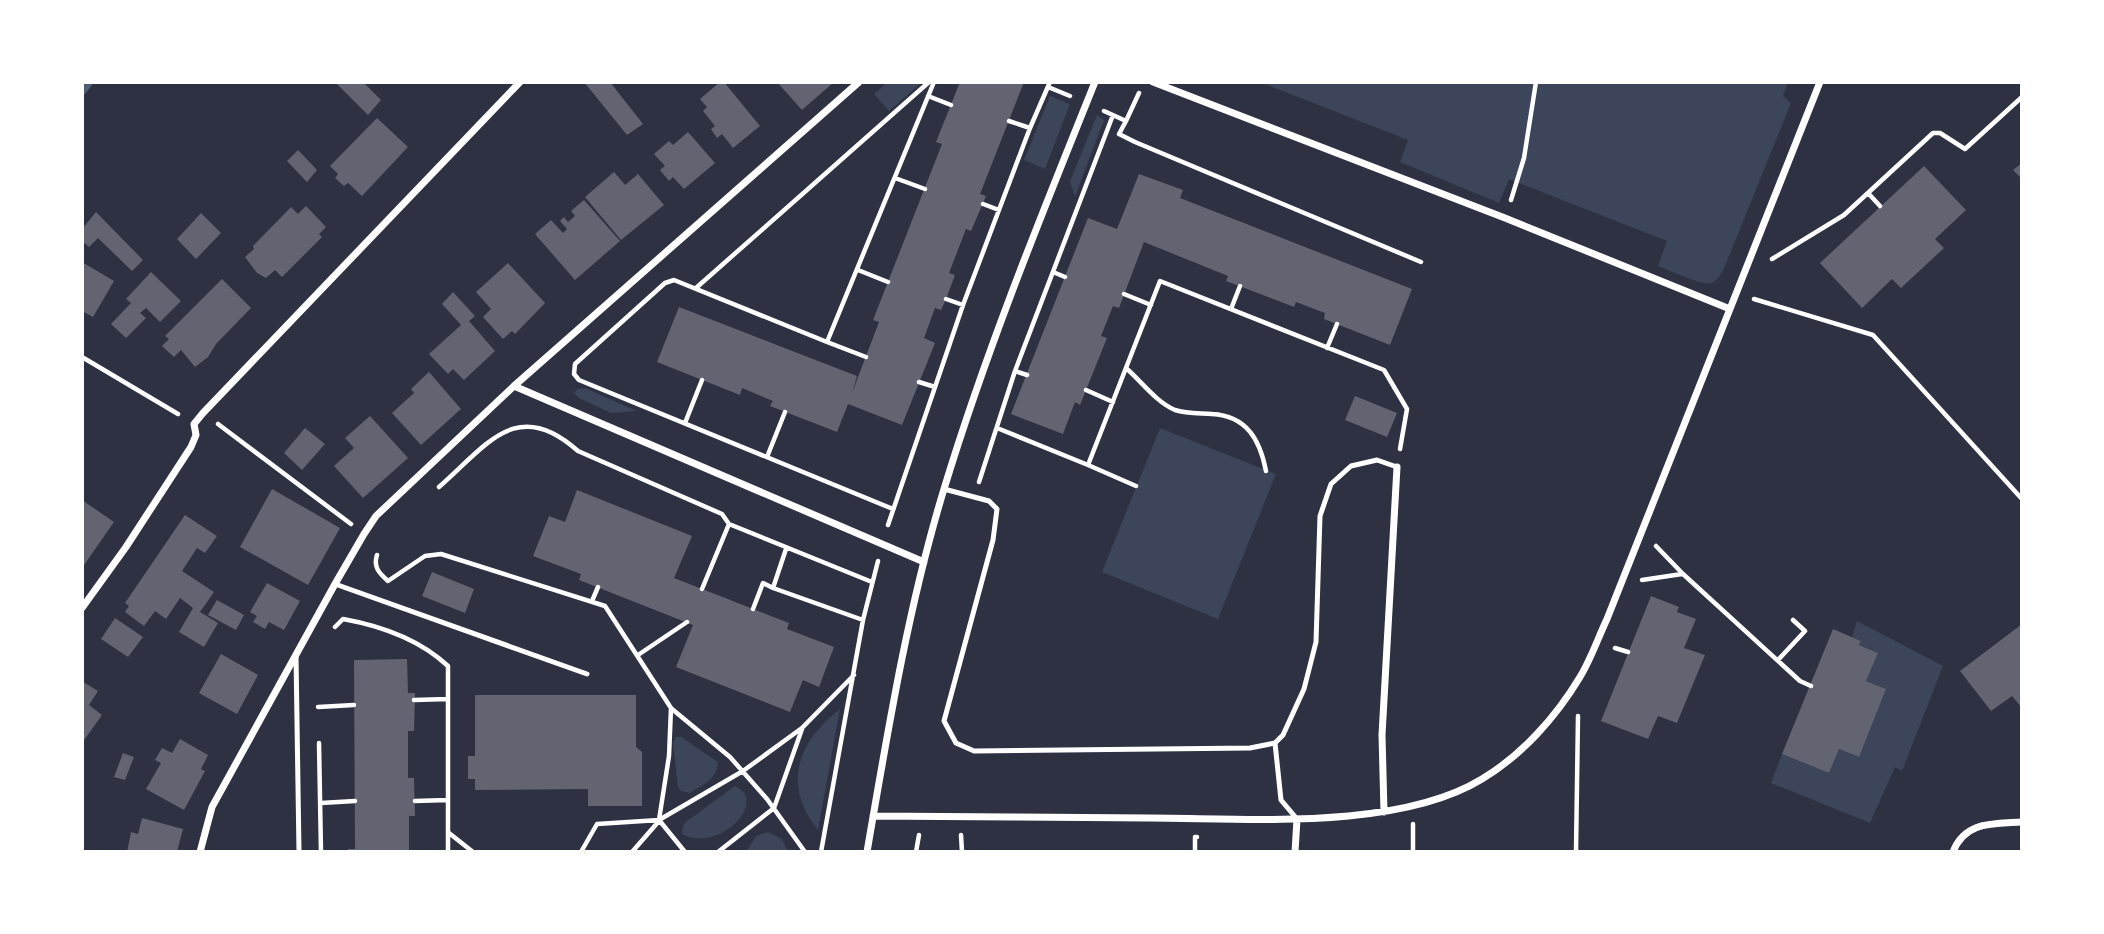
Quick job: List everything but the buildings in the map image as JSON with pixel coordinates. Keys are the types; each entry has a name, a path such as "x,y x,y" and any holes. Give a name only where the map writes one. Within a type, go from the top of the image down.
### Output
{"street":[{"path":"82,608 126,547 191,447 196,435 194,424 203,413 520,82"},
{"path":"200,852 212,807 335,584 376,516 514,386 859,82"},
{"path":"867,852 894,700 924,562 944,489 988,358 1095,82"},
{"path":"1153,82 1505,218 1730,309"},
{"path":"873,816 1297,819 1384,812 1435,802 1482,779 1509,759 1543,729 1581,676 1630,562 1820,82"},
{"path":"514,386 924,562"},
{"path":"1384,812 1382,735 1397,467"},
{"path":"1295,852 1297,819"},
{"path":"1953,852 1964,833 1984,825 2022,822"}],"lane":[{"path":"944,489 989,501 997,509 997,521 944,721 956,743 974,751 1250,748 1275,743 1283,735 1304,689 1316,642 1320,516 1331,484 1351,466 1377,460 1397,467"},
{"path":"335,584 587,674"},
{"path":"296,656 299,852"},
{"path":"1275,743 1281,800 1297,819"}],"path":[{"path":"827,342 928,96 931,82"},
{"path":"696,288 931,82"},
{"path":"1144,82 1119,134 1421,262"},
{"path":"1505,218 1524,158 1536,82"},
{"path":"821,852 863,620 893,509 963,305 1030,128 1049,85 1126,121"},
{"path":"928,96 951,105"},
{"path":"1763,265 1844,215 1933,133 1940,133 1965,149 2022,97"},
{"path":"974,497 1015,370 1114,115"},
{"path":"1009,121 1030,128"},
{"path":"895,178 925,189"},
{"path":"1868,193 1880,206"},
{"path":"983,204 999,210"},
{"path":"858,270 888,282"},
{"path":"1053,272 1065,277"},
{"path":"866,357 674,281 665,283 575,364 574,374 579,380 893,509"},
{"path":"1088,465 1160,281 1384,370 1407,409 1397,467"},
{"path":"1231,309 1240,286"},
{"path":"1755,287 1750,298 1873,335 2022,499"},
{"path":"1124,294 1151,305"},
{"path":"946,299 963,305"},
{"path":"1327,348 1337,324"},
{"path":"82,358 194,424"},
{"path":"1126,368 1173,409 1222,414 1235,418 1248,427 1258,442 1266,471"},
{"path":"1015,370 1027,375"},
{"path":"685,424 702,380"},
{"path":"919,382 935,387"},
{"path":"1086,390 1113,402"},
{"path":"767,457 785,412"},
{"path":"203,413 364,534"},
{"path":"430,495 501,433 530,425 546,428 561,435 579,451 722,514 729,524 872,582"},
{"path":"997,428 1136,486"},
{"path":"702,589 729,524"},
{"path":"1648,555 1653,543 1800,681 1811,685"},
{"path":"382,546 374,563 379,574 388,581 425,556 441,554 605,606 671,708 730,757 774,808 805,852"},
{"path":"773,588 786,549"},
{"path":"1642,568 1636,581 1683,573"},
{"path":"753,609 763,583 863,620"},
{"path":"592,601 598,587"},
{"path":"332,631 343,619 363,623 430,649 448,666 448,852"},
{"path":"1778,660 1805,631 1793,620"},
{"path":"638,655 687,622"},
{"path":"1611,646 1628,652"},
{"path":"632,852 659,820 743,771 803,728 855,674"},
{"path":"318,695 318,720"},
{"path":"414,700 448,699"},
{"path":"318,706 354,705"},
{"path":"671,708 669,756 659,820 685,852"},
{"path":"1576,852 1577,717 1581,709"},
{"path":"718,852 774,808 803,728"},
{"path":"319,734 321,852"},
{"path":"415,801 448,800"},
{"path":"320,803 355,801"},
{"path":"1413,806 1413,852"},
{"path":"581,852 597,824 659,820"},
{"path":"448,832 473,852"},
{"path":"961,834 962,852"}],"shaded area":[{"path":"888,82 921,83 889,111 874,94"},
{"path":"1260,82 1788,82 1783,96 1791,103 1723,271 1715,281 1707,283 1658,266 1667,241 1509,179 1499,203 1400,162 1408,140"},
{"path":"1050,96 1070,104 1045,169 1024,160"},
{"path":"1097,115 1104,120 1075,197 1070,181"},
{"path":"585,388 637,411 611,413 574,393 577,389"},
{"path":"1160,428 1276,474 1218,619 1102,572"},
{"path":"1857,621 1943,666 1902,771 1895,767 1870,823 1771,783 1782,754 1829,773 1839,749 1858,757 1886,689 1866,681 1878,653 1859,645 1861,641 1852,637"},
{"path":"840,709 818,830 800,797 799,765 813,736"},
{"path":"676,737 681,737 718,762 712,777 690,793 681,791 678,787 673,743"},
{"path":"735,786 744,793 747,803 736,823 711,837 696,838 682,834 687,821"},
{"path":"768,832 782,839 788,852 746,852 756,836"}],"waterway":[{"path":"82,90 88,82"}]}
